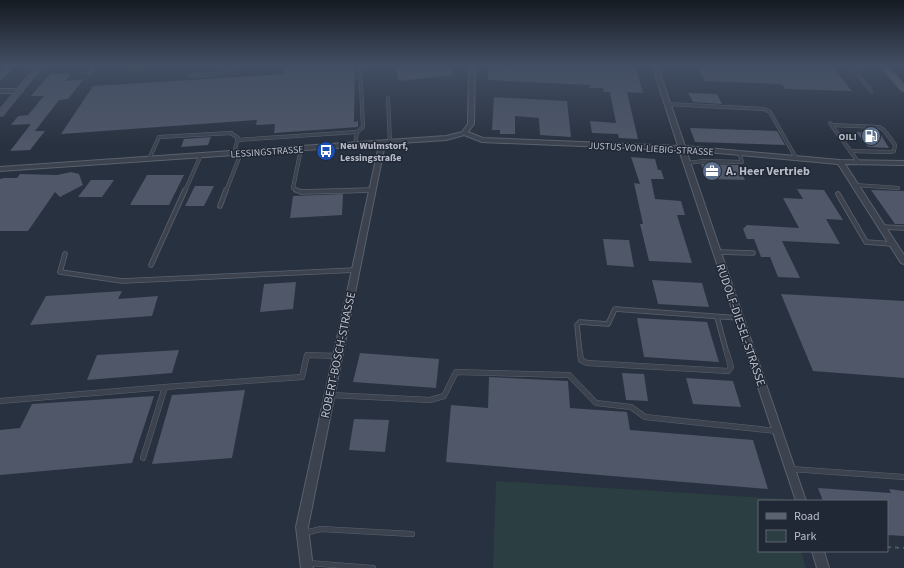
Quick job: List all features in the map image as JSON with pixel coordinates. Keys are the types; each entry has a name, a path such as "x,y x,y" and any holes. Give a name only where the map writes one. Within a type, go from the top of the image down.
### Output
{"street":[{"path":"0,114 20,92"},
{"path":"464,133 471,124 472,92"},
{"name":"RUDOLF-DIESEL-STRASSE","path":"663,92 801,500"},
{"name":"LESSINGSTRASSE","path":"0,169 386,143 446,138 464,133"},
{"name":"JUSTUS-VON-LIEBIG-STRASSE","path":"464,133 482,140 682,148 840,162 870,163"},
{"name":"ROBERT-BOSCH-STRASSE","path":"306,565 302,527 373,190 386,143"},
{"path":"840,162 904,261"},
{"path":"870,163 904,163"},
{"path":"870,163 904,167"},
{"path":"818,552 823,568"}],"lane":[{"path":"237,140 356,132 363,127 361,92"},
{"path":"386,143 388,98"},
{"path":"667,104 764,109 770,112 796,158"},
{"path":"850,151 891,152 894,151 895,145 884,130 879,127 831,124 850,151 859,163"},
{"path":"355,145 356,132"},
{"path":"149,159 159,137 231,133 238,138 238,153 220,206"},
{"path":"302,149 293,188 301,192 373,190"},
{"path":"687,163 704,161 742,162 739,152"},
{"path":"151,265 201,156"},
{"path":"855,185 898,188"},
{"path":"838,194 866,242 893,244"},
{"path":"882,227 904,228"},
{"path":"717,252 752,253"},
{"path":"66,254 59,270 60,272 122,281 356,270"},
{"path":"717,317 731,367 728,371 587,363 581,360 577,325 580,322 608,324 615,309 739,318"},
{"path":"0,401 302,377 307,355 338,356"},
{"path":"330,395 430,400 444,396 456,372 569,375 596,403 631,407 645,418 777,431"},
{"path":"143,458 164,387"},
{"path":"790,469 904,478"},
{"path":"303,534 321,529 412,534"},
{"path":"306,565 373,568"}],"path":[{"path":"888,547 904,548"}],"green space":[{"path":"496,481 784,499 758,500 758,552 801,552 806,568 493,568"}],"building":[{"path":"35,92 74,92 68,99 59,100 35,131 45,131 30,150 10,151 31,124 11,125 18,116 28,115 44,96 31,96"},
{"path":"89,92 355,92 354,122 358,121 358,127 274,133 275,124 256,125 257,120 61,134"},
{"path":"604,92 643,92 643,93 627,92 638,139 619,138 618,134 592,133 590,121 616,123 610,92"},
{"path":"688,93 717,94 722,104 693,102"},
{"path":"494,97 567,101 571,137 540,135 539,118 515,116 515,134 500,134 500,130 492,130"},
{"path":"690,128 777,131 785,145 695,142"},
{"path":"864,129 878,130 889,148 868,147 856,132 867,133"},
{"path":"211,137 208,145 181,147 184,139"},
{"path":"631,157 655,159 658,170 661,170 664,179 651,179 655,199 681,201 685,215 677,215 692,263 649,261 640,224 643,224 634,183 640,184"},
{"path":"701,164 738,165 745,180 707,179"},
{"path":"71,172 79,174 83,185 60,197 55,192 28,231 0,231 0,179 17,178 20,174 57,175"},
{"path":"147,175 184,175 169,205 130,205"},
{"path":"91,180 114,180 102,197 78,197"},
{"path":"195,186 214,186 204,206 185,206"},
{"path":"797,189 824,190 843,220 826,219 840,244 782,241 800,278 778,277 770,257 761,257 754,239 747,239 743,229 747,225 799,228 783,198 803,199"},
{"path":"871,190 904,191 904,224 895,224"},
{"path":"343,194 342,215 290,218 293,196"},
{"path":"603,239 629,240 634,267 607,265"},
{"path":"652,280 702,283 709,307 658,304"},
{"path":"296,282 293,309 260,312 264,284"},
{"path":"122,291 118,299 158,296 152,316 30,325 46,296"},
{"path":"781,294 904,301 904,378 813,371"},
{"path":"637,318 707,322 719,362 644,357"},
{"path":"179,350 172,373 87,380 97,355"},
{"path":"360,353 439,359 436,388 353,382"},
{"path":"622,373 644,374 648,401 626,400"},
{"path":"489,377 568,381 570,408 627,412 630,430 753,440 768,489 446,462 451,405 488,408"},
{"path":"686,378 733,381 741,407 693,404"},
{"path":"245,390 232,458 152,464 172,395"},
{"path":"154,396 132,463 0,475 0,430 20,428 32,404"},
{"path":"354,419 389,420 385,452 349,450"},
{"path":"818,488 891,493 889,489 904,491 904,536 888,535 888,500 823,500"}],"place":[{"name":"OIL!","path":"871,136"},
{"name":"Neu Wulmstorf, Lessingstraße","path":"326,151"},
{"name":"A. Heer Vertrieb","path":"712,171"}]}
